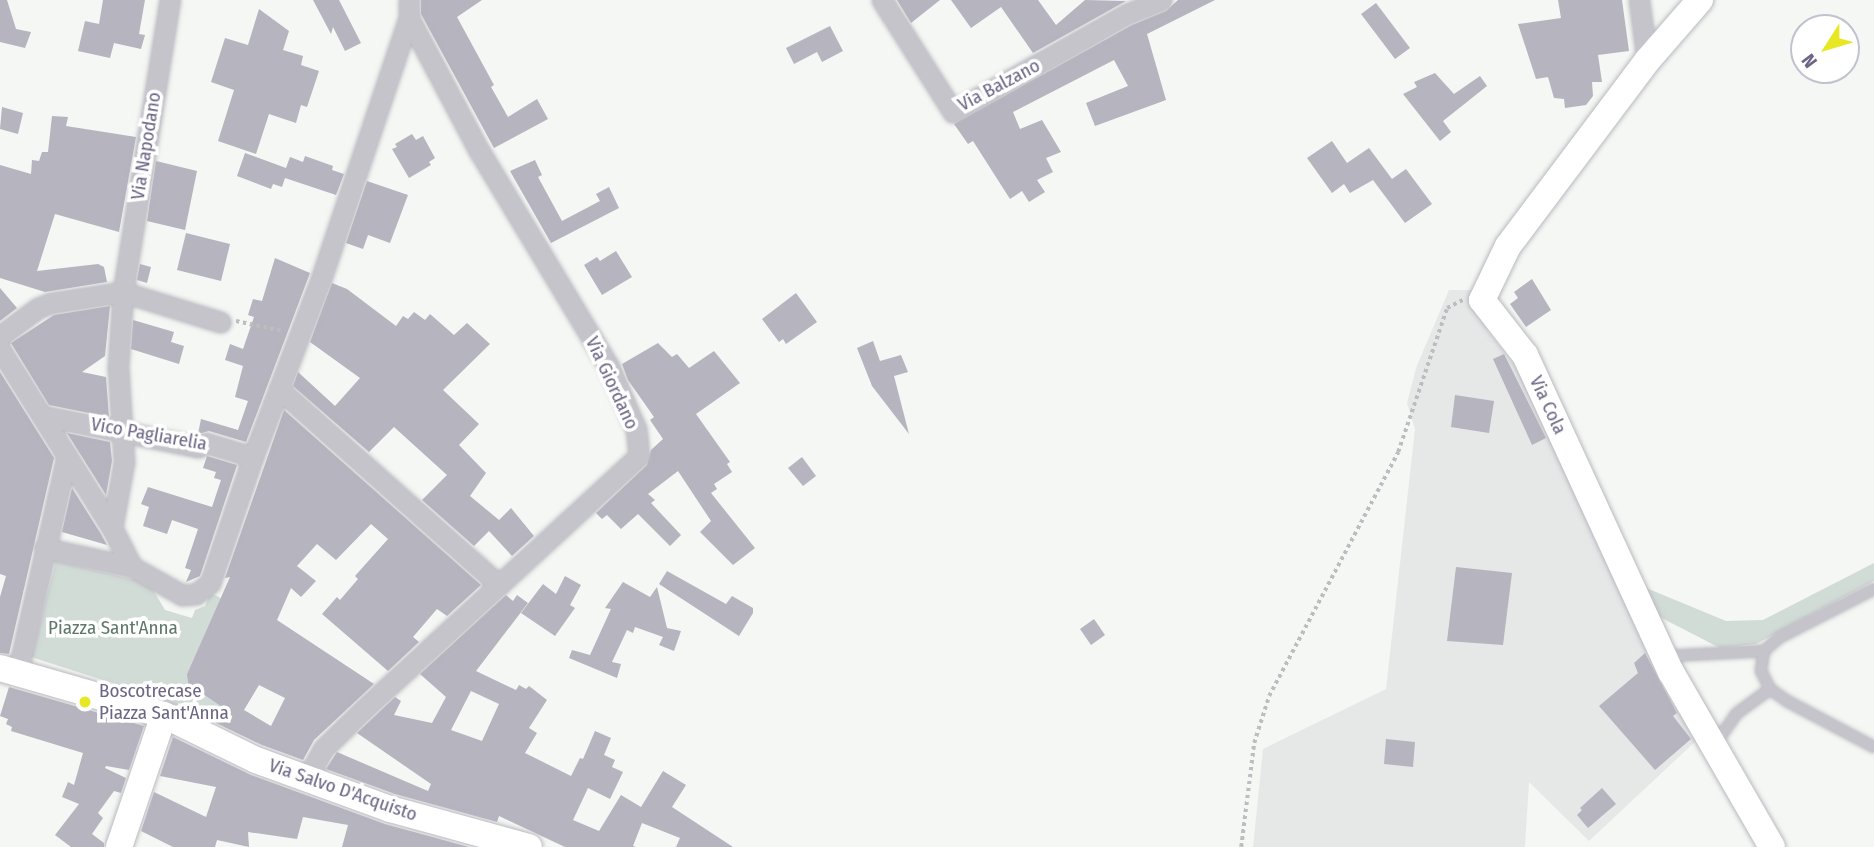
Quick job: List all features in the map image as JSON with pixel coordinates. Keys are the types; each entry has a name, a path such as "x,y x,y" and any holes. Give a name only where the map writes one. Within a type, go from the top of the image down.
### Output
{"street":[{"name":"Via Napodano","path":"112,528 124,462 118,367 123,292 170,0"},
{"name":"Via Balzano","path":"882,0 953,111 1127,14 1161,0"},
{"path":"1639,0 1647,61"},
{"path":"1482,300 1508,246 1647,61 1700,0"},
{"path":"44,548 132,567 183,595 196,594 210,583 299,335 409,9"},
{"name":"Via Giordano","path":"306,780 323,749 639,456 636,429 609,367 479,150 409,9"},
{"path":"0,337 38,308 51,303 123,292 220,322"},
{"name":"Via Cola","path":"1482,300 1525,355 1663,656 1772,847"},
{"path":"0,349 112,528 132,567"},
{"path":"279,388 499,585"},
{"name":"Vico Pagliarelia","path":"44,416 198,447 206,443 253,457"},
{"path":"9,670 67,456"},
{"name":"Via Salvo D'Acquisto","path":"9,670 164,715 256,760 390,809 529,847"},
{"path":"119,847 164,715"}],"lane":[{"path":"1663,656 1764,651 1799,626 1874,589"},
{"path":"1764,651 1761,671 1770,689 1787,701 1874,747"},
{"path":"1714,747 1736,714 1770,689"}],"path":[{"path":"1241,847 1254,743 1269,696 1398,452 1447,308 1459,300 1482,300"},
{"path":"220,322 244,320 299,335"}],"shaded area":[{"path":"1449,290 1471,290 1488,332 1516,367 1593,519 1698,739 1589,841 1529,782 1525,847 1253,847 1263,749 1386,689 1415,429 1407,403 1416,368"}],"green space":[{"name":"Piazza Sant'Anna","path":"56,561 149,583 165,610 192,618 195,610 205,606 210,593 221,598 187,674 188,684 222,707 213,724 162,699 31,657"},
{"path":"1874,563 1874,581 1756,644 1720,648 1652,613 1639,585 1726,621 1763,620"}],"building":[{"path":"0,0 7,0 16,29 31,32 25,48 0,42"},
{"path":"103,0 145,0 139,34 145,35 141,49 114,43 110,58 78,51 85,21 99,24"},
{"path":"313,0 339,0 361,43 345,51 333,27 331,34"},
{"path":"421,0 482,0 457,17 494,85 491,87 508,117 537,99 548,119 494,148 421,14"},
{"path":"897,0 940,0 911,23"},
{"path":"951,0 1038,0 1056,25 1085,0 1126,1 1033,53 1001,7 971,28"},
{"path":"1178,0 1215,0 1147,34 1166,100 1095,126 1086,103 1128,86 1114,60 1013,112 1020,129 1042,120 1061,152 1046,158 1053,172 1037,180 1045,192 1029,202 1022,191 1010,199 973,141 968,144 954,124 1132,25 1166,11"},
{"path":"1558,0 1622,0 1629,51 1598,55 1602,82 1592,82 1593,96 1586,105 1565,108 1564,99 1554,98 1548,77 1536,79 1518,24 1561,18"},
{"path":"1376,3 1410,48 1395,59 1361,14"},
{"path":"259,9 289,31 283,50 303,56 301,65 319,71 307,107 301,105 296,123 269,114 256,154 218,141 234,90 211,82 225,38 248,45"},
{"path":"830,26 843,51 822,62 817,52 794,64 786,48"},
{"path":"1435,73 1454,94 1480,76 1487,86 1443,121 1451,132 1440,141 1403,94 1417,87 1414,82"},
{"path":"2,107 23,113 18,134 0,129"},
{"path":"52,116 68,117 66,126 136,137 119,232 55,214 37,271 98,264 104,267 107,282 45,292 0,278 0,165 31,174 32,160 39,161 42,152 48,152"},
{"path":"412,134 416,140 423,136 435,158 429,162 431,165 409,178 392,149 397,147 395,144"},
{"path":"1332,141 1347,163 1369,148 1392,179 1406,169 1432,204 1405,223 1373,180 1350,193 1344,184 1332,193 1307,158"},
{"path":"245,153 286,168 290,157 303,162 305,156 333,166 332,170 344,174 336,195 285,178 282,187 273,184 271,189 237,176"},
{"path":"535,160 542,175 538,177 562,221 600,201 596,194 609,187 619,208 551,243 510,171"},
{"path":"156,161 197,171 185,230 147,221"},
{"path":"367,181 408,195 390,243 368,235 363,249 346,243"},
{"path":"186,233 230,244 221,281 177,270"},
{"path":"616,251 632,277 602,295 584,265 597,257 600,261"},
{"path":"275,258 310,273 246,442 209,431 198,434 201,419 238,430 248,401 235,397 243,366 225,360 230,344 243,349 254,317 248,315 253,299 262,301"},
{"path":"140,264 151,267 147,283 137,280"},
{"path":"1532,279 1551,310 1526,327 1510,304 1518,298 1514,292"},
{"path":"332,283 347,289 396,326 403,316 408,319 414,312 425,320 430,314 454,335 467,323 490,344 443,390 479,424 459,445 486,473 470,496 499,520 511,508 534,536 512,556 489,531 474,546 422,500 447,475 394,427 369,452 293,386 298,372 335,406 360,378 310,342"},
{"path":"0,288 17,308 0,321"},
{"path":"796,293 817,322 786,344 783,339 779,342 762,319"},
{"path":"110,306 105,356 82,372 106,377 109,417 49,405 11,343 54,315"},
{"path":"133,320 174,332 171,342 184,346 179,364 131,349"},
{"path":"873,341 880,361 901,355 908,372 894,376 909,434 872,386 857,348"},
{"path":"658,343 672,357 677,354 689,368 714,351 740,383 696,414 730,462 727,464 732,472 714,484 717,489 711,493 755,548 733,565 700,532 711,521 678,471 648,494 655,500 651,503 681,535 670,546 638,514 621,529 607,515 602,519 596,513 647,465 651,450 663,439 650,420 654,417 628,380 622,364"},
{"path":"1504,354 1546,438 1532,445 1493,359"},
{"path":"0,372 54,458 9,654 0,653 0,597 6,576 0,574"},
{"path":"1455,395 1494,401 1489,433 1451,427"},
{"path":"284,410 481,585 447,616 437,609 413,637 419,642 388,671 322,614 337,597 340,600 358,579 355,576 388,539 371,524 336,560 317,544 297,566 316,581 301,597 291,588 277,620 374,684 314,740 303,760 262,745 214,722 222,707 188,684 187,674 230,577 225,578","holes":["259,685 285,698 271,726 244,710"]},
{"path":"67,433 110,442 112,461 106,495"},
{"path":"207,456 237,465 200,576 186,582 191,570 185,568 198,529 172,520 167,534 143,526 149,507 141,504 148,487 212,507 221,480 214,478 216,472 203,468"},
{"path":"802,457 816,476 803,486 788,468"},
{"path":"72,488 101,534 107,545 62,532"},
{"path":"1456,567 1512,573 1503,645 1447,641"},
{"path":"667,571 726,604 732,596 753,608 753,613 739,636 659,584"},
{"path":"565,576 581,585 570,605 575,608 555,636 521,613 543,584 556,594"},
{"path":"623,582 650,597 657,587 667,628 681,631 674,651 659,645 663,637 635,627 633,633 627,630 612,662 621,664 617,678 569,658 572,650 590,655 611,609 605,608"},
{"path":"506,595 513,601 517,595 528,603 476,671 516,690 519,685 526,689 529,686 547,700 529,728 537,733 525,753 571,776 580,758 583,759 595,731 611,738 604,755 615,760 612,767 623,772 610,799 588,788 573,820 599,831 621,795 641,807 663,771 686,785 672,807 733,847 676,847 680,838 642,823 633,846 636,847 565,847 499,816 497,822 395,794 326,769 337,752 428,791 431,784 357,733 395,697 401,701 394,715 432,723 446,697 420,674","holes":["471,691 499,704 482,741 451,730"]},
{"path":"1094,619 1105,635 1091,645 1080,629"},
{"path":"1645,653 1677,713 1673,716 1691,739 1655,770 1599,706 1638,673 1634,663"},
{"path":"9,687 144,726 129,770 105,768 126,778 121,793 114,791 98,813 103,818 92,834 104,843 104,847 71,847 55,835 79,804 62,797 68,782 74,785 83,753 11,731 12,727 6,724 8,719 0,716"},
{"path":"173,737 251,775 385,824 469,847 342,847 348,825 303,817 297,839 248,832 249,847 217,840 215,847 173,847 141,831 154,792 206,817 216,787 160,776"},
{"path":"1386,739 1415,742 1413,767 1384,764"},
{"path":"1602,788 1616,804 1588,828 1577,815 1582,810 1580,808"}],"place":[{"name":"Boscotrecase Piazza Sant'Anna","path":"85,702"}]}
